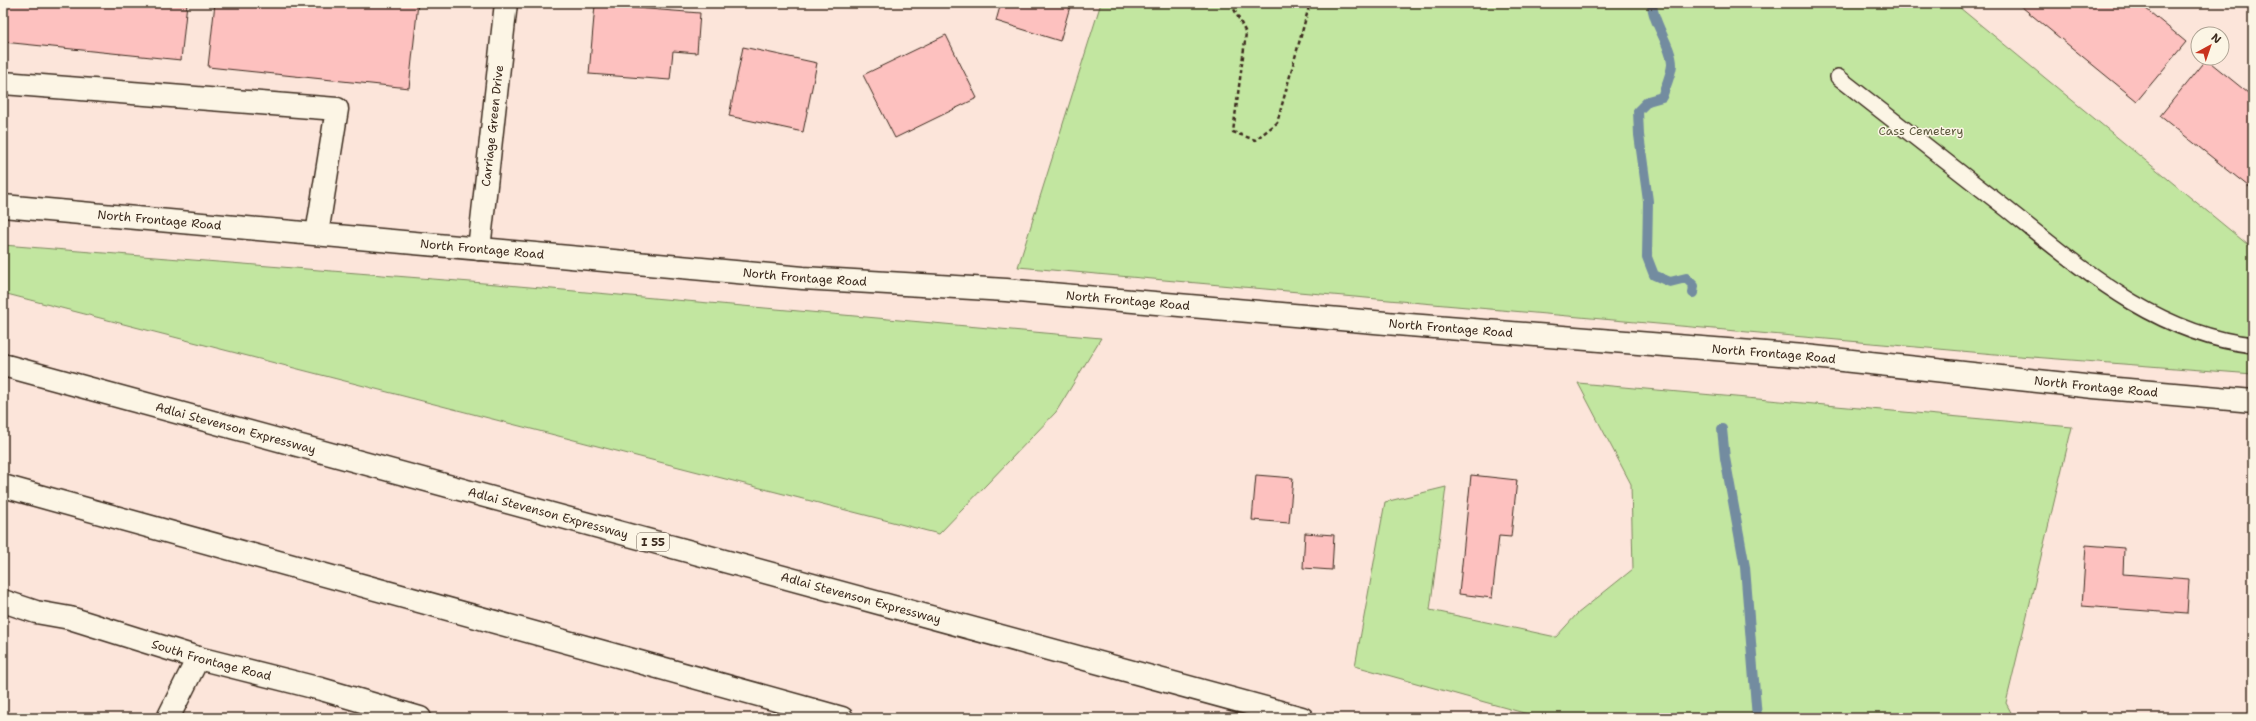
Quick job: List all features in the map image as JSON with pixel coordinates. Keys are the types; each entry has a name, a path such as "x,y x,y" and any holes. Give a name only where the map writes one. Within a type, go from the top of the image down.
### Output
{"main road":[{"name":"Carriage Green Drive","path":"479,249 506,3"},
{"path":"3,83 337,109 317,234"},
{"name":"North Frontage Road","path":"3,206 803,278 1006,290 1410,325 1805,356 2094,387 2253,401"},
{"name":"Adlai Stevenson Expressway","path":"3,365 1302,718"},
{"path":"3,486 842,718"},
{"name":"South Frontage Road","path":"3,601 36,612 70,618 198,658 321,689 420,718"},
{"path":"168,718 198,658"}],"lane":[{"path":"1838,77 2111,290 2166,321 2205,337 2253,345"}],"path":[{"path":"1231,3 1246,33 1233,132 1256,140 1277,123 1310,3"}],"green space":[{"name":"Cass Cemetery","path":"1101,3 1954,3 2253,249 2253,374 2006,355 1018,267"},
{"path":"3,245 496,284 1101,338 1056,412 939,534 3,293"},
{"path":"1578,383 2072,427 2006,703 2014,718 1542,718 1355,666 1385,502 1446,487 1430,610 1556,637 1577,614 1633,569 1631,484"}],"building":[{"path":"3,3 187,3 181,60 3,42"},
{"path":"215,3 418,3 409,88 208,67"},
{"path":"1001,3 1071,3 1060,41 996,21"},
{"path":"2017,3 2139,3 2186,42 2137,101"},
{"path":"595,5 700,13 697,53 673,51 670,80 589,74"},
{"path":"946,35 977,98 895,138 863,75"},
{"path":"743,47 817,63 803,132 729,116"},
{"path":"2200,66 2215,66 2253,97 2253,190 2160,116"},
{"path":"1256,475 1293,478 1289,523 1252,520"},
{"path":"1471,475 1517,480 1511,537 1499,536 1492,598 1459,594"},
{"path":"1305,533 1334,535 1332,570 1303,568"},
{"path":"2086,545 2124,548 2123,574 2189,579 2187,614 2082,606"}],"waterway":[{"path":"1652,3 1655,18 1669,50 1672,65 1662,97 1648,101 1638,111 1639,135 1648,201 1647,257 1654,275 1670,282 1686,278 1694,286 1693,293"},
{"path":"1722,429 1725,458 1745,567 1757,718"}]}
